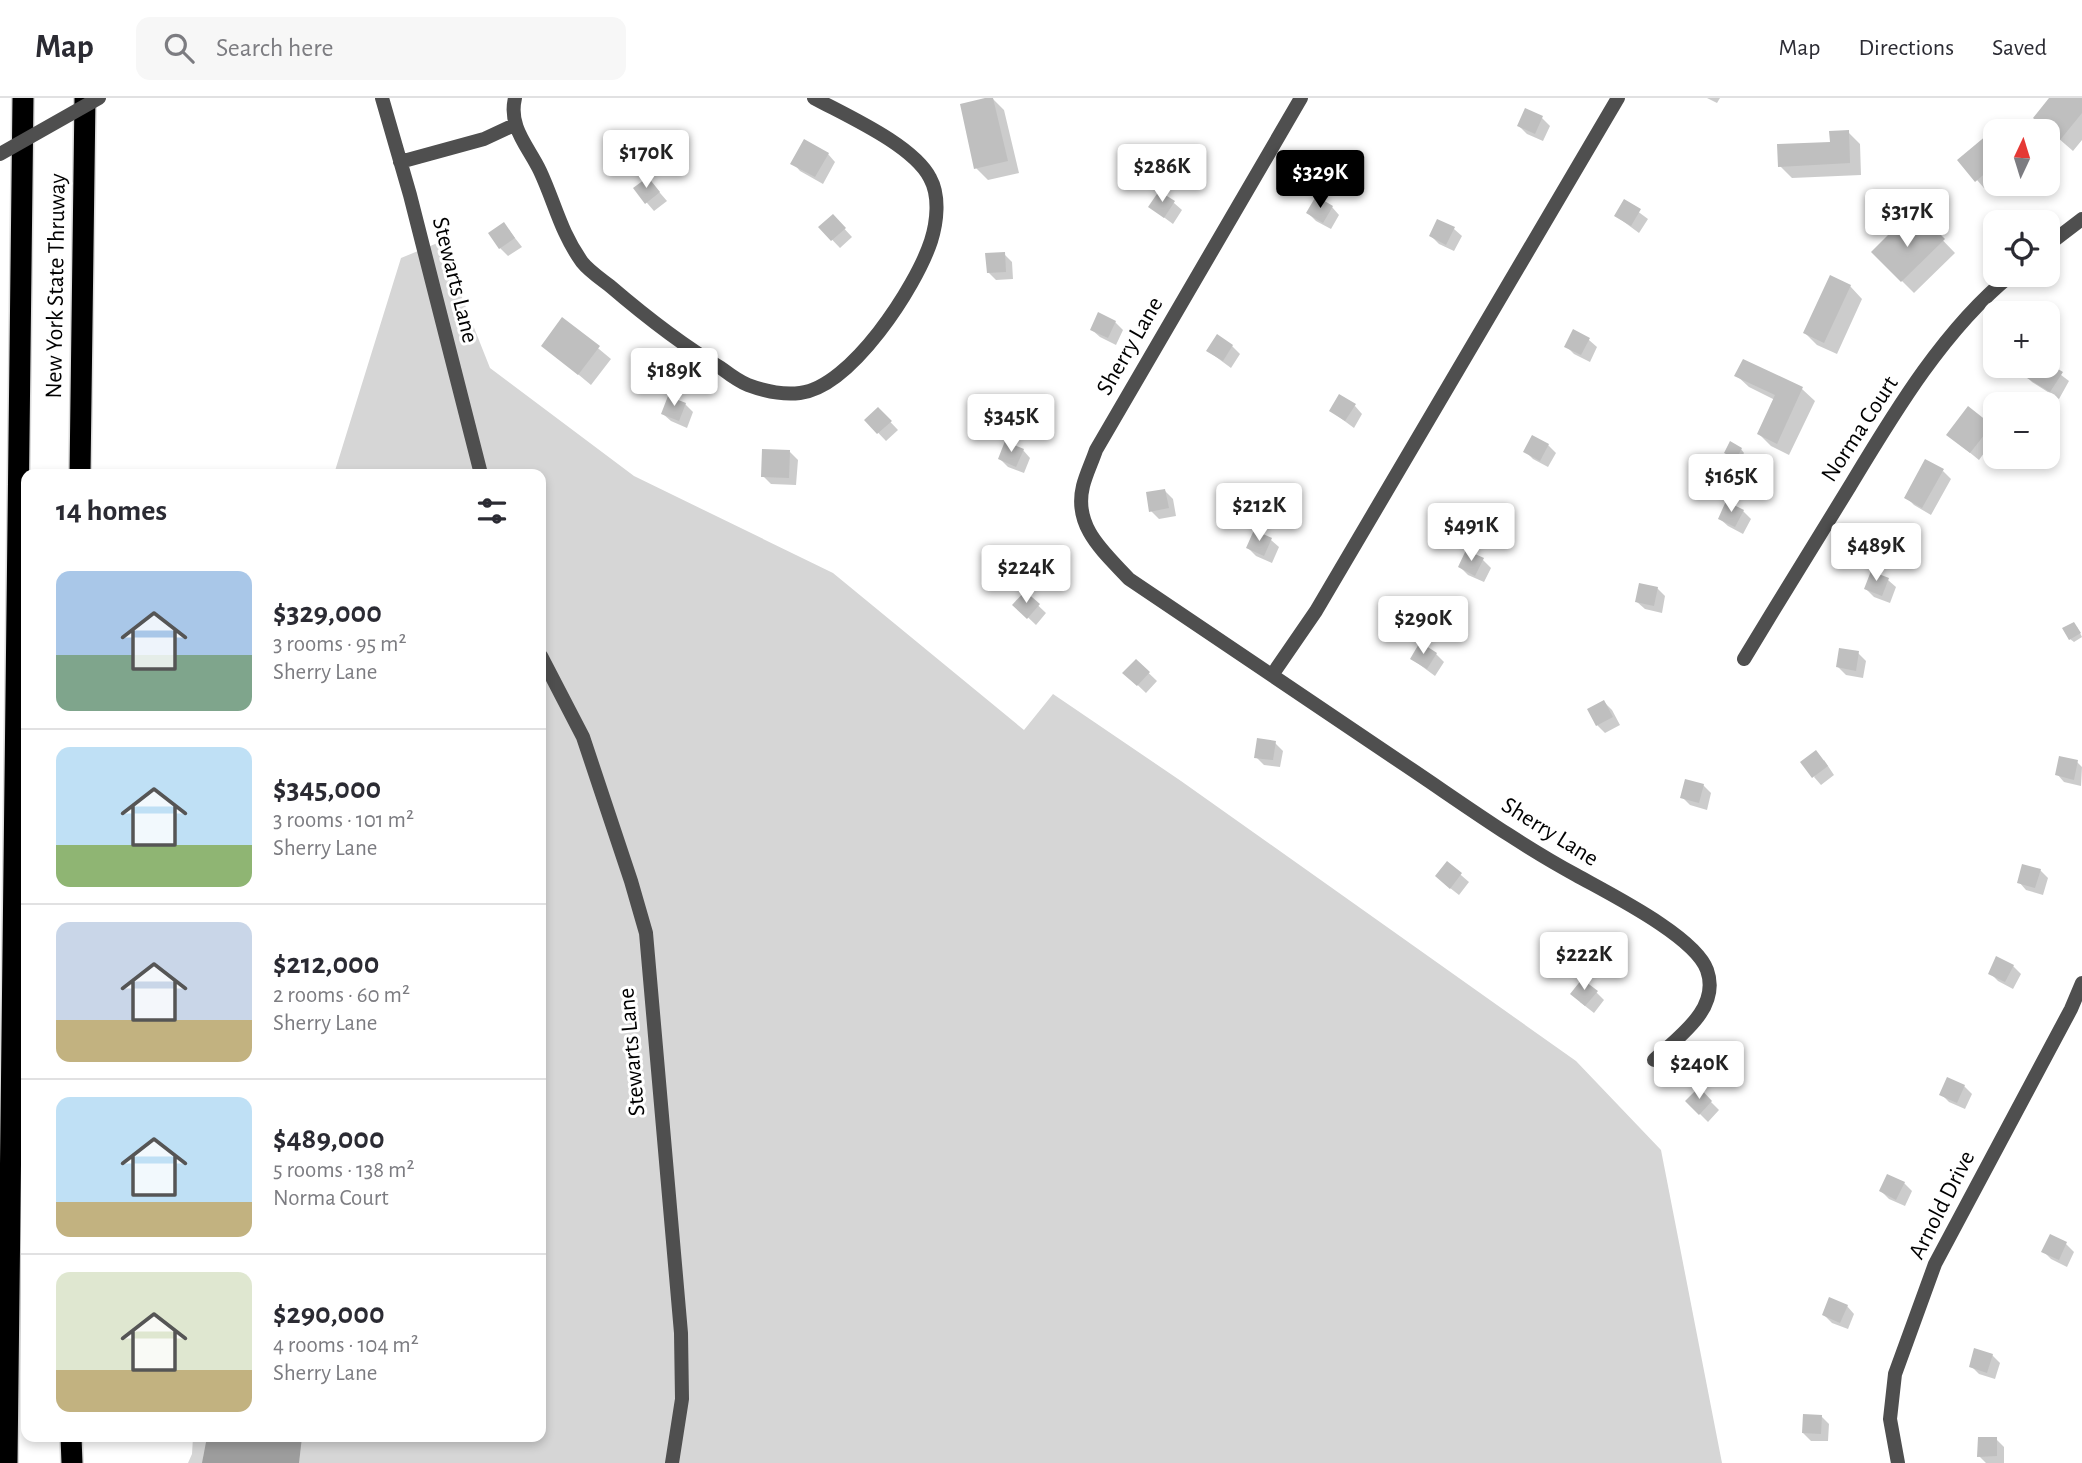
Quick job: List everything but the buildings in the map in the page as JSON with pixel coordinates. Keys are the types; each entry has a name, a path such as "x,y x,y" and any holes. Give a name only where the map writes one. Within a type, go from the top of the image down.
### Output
{"highway":[{"name":"New York State Thruway","path":"7,1463 23,98"},
{"name":"New York State Thruway","path":"80,469 85,98"},
{"path":"71,1442 72,1463"}],"street":[{"path":"0,154 99,98"},
{"name":"Stewarts Lane","path":"382,98 480,469"},
{"path":"515,98 512,111 514,125 540,171 560,226 584,265 697,354 746,384 771,392 801,393 821,385 846,369 867,348 908,287 931,241 936,210 934,190 922,166 895,143 814,98"},
{"name":"Sherry Lane","path":"1301,98 1096,450 1083,486 1083,521 1094,541 1129,579 1542,857 1631,905 1689,945 1703,960 1709,974 1705,1008 1654,1060"},
{"path":"1272,675 1316,611 1618,98"},
{"path":"400,162 484,139 514,125"},
{"path":"2060,236 2082,219"},
{"name":"Norma Court","path":"1744,659 1887,425 1952,335 1996,287"},
{"name":"Stewarts Lane","path":"546,666 583,737 646,933 681,1333 682,1399 672,1463"},
{"name":"Arnold Drive","path":"1898,1463 1890,1419 1895,1374 1935,1264 2071,1009 2082,983"}],"shaded area":[{"path":"440,242 490,368 634,476 833,573 1024,730 1053,694 1181,781 1576,1061 1661,1150 1722,1463 188,1463 193,1442 546,1442 546,469 336,469 401,258"},
{"path":"206,1442 301,1442 299,1463 202,1463"}]}
